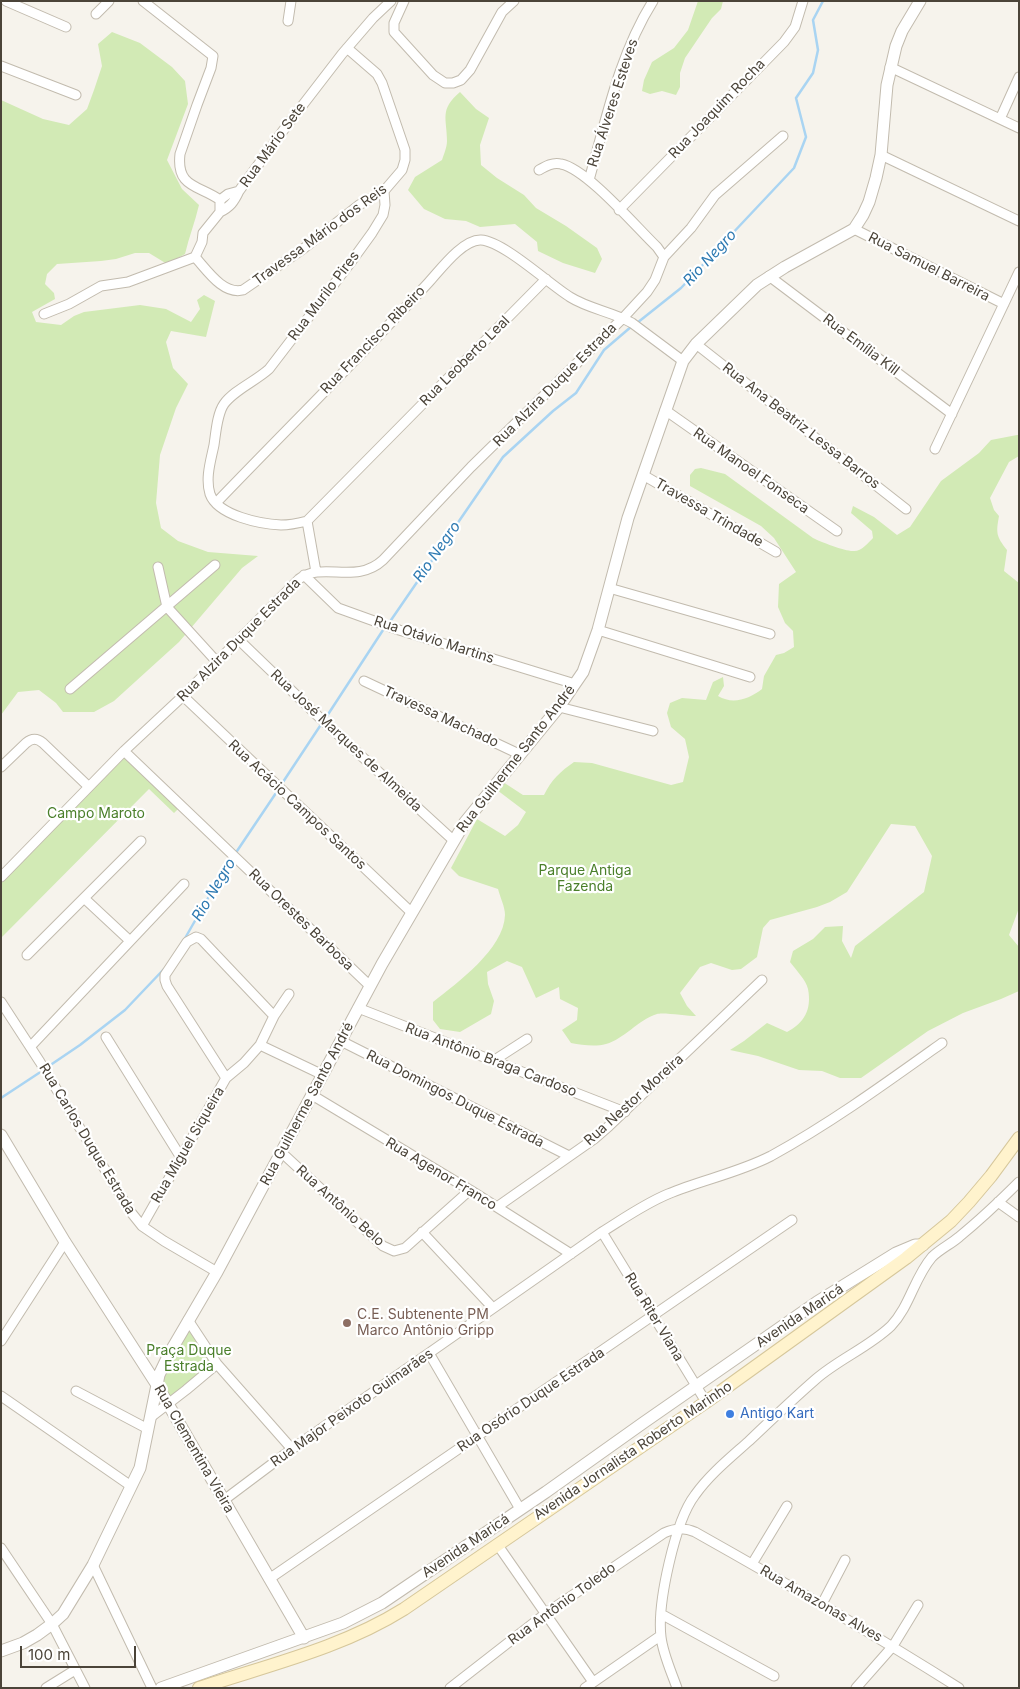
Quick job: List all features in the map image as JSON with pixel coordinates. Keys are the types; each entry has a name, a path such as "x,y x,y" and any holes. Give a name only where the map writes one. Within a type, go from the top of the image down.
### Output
{"main road":[{"name":"Avenida Jornalista Roberto Marinho","path":"199,1688 335,1643 383,1622 706,1402 923,1244 969,1202 1019,1138"}],"street":[{"path":"6,1 66,27"},
{"path":"96,14 109,1"},
{"path":"143,1 213,56 212,68 197,105 179,162 180,170 193,187 220,200 220,212"},
{"path":"288,21 291,1"},
{"name":"Rua Mário Sete","path":"220,200 228,194 239,191 284,128 347,48 373,18 391,1"},
{"path":"404,1 395,18 393,28 397,36 433,76 445,83 454,83 461,80 470,70 502,12 514,1"},
{"name":"Rua Álveres Esteves","path":"589,180 627,50 644,14 653,1"},
{"name":"Rua Joaquim Rocha","path":"620,210 784,42 795,27 803,1"},
{"path":"854,229 869,202 876,178 890,67 902,31 920,1"},
{"name":"Travessa Mário dos Reis","path":"195,257 222,285 230,290 243,290 304,249 359,205 384,190 402,170 406,160 405,150 382,83 377,74 347,48"},
{"path":"1,66 76,95"},
{"path":"890,67 1019,128"},
{"path":"1000,119 1019,77"},
{"path":"539,170 554,163 562,164 589,180 657,247 664,257 691,228 715,195 783,136"},
{"path":"880,155 1019,220"},
{"name":"Rua Murilo Pires","path":"216,503 210,495 208,482 209,468 223,405 232,395 258,379 269,369 351,262 383,215 386,204 384,190"},
{"path":"44,314 68,304 101,286 128,282 195,257 202,242 203,233 220,212 229,208 239,191"},
{"name":"Rua Guilherme Santo André","path":"1,1651 38,1635 63,1614 93,1565 140,1468 159,1375 168,1354 218,1272 370,986 464,822 559,707 589,659 628,518 683,361 696,344 757,285 769,276 854,229"},
{"name":"Rua Samuel Barreira","path":"854,229 1004,304"},
{"name":"Rua Francisco Ribeiro","path":"216,503 464,246 475,240 483,240 494,244 546,279"},
{"name":"Rua Alzira Duque Estrada","path":"1,878 124,751 218,662 304,575 316,572 366,571 375,567 472,467 624,318 655,280 664,257"},
{"path":"935,449 1019,272"},
{"name":"Rua Emília Kill","path":"769,276 952,414"},
{"path":"546,279 571,298 600,311 624,318 644,330 683,361"},
{"name":"Rua Leoberto Leal","path":"307,521 546,279"},
{"name":"Rua Ana Beatriz Lessa Barros","path":"696,344 906,508"},
{"name":"Rua Manoel Fonseca","path":"665,410 837,531"},
{"name":"Travessa Trindade","path":"643,475 776,552"},
{"path":"216,503 226,511 247,520 281,525 307,521 316,572"},
{"path":"70,689 215,565"},
{"path":"158,567 166,607 218,662"},
{"name":"Rua Otávio Martins","path":"304,575 338,608 399,630 575,684"},
{"path":"609,588 770,634"},
{"path":"598,630 750,677"},
{"name":"Rua José Marques de Almeida","path":"239,640 321,719 454,840"},
{"name":"Travessa Machado","path":"364,681 519,754"},
{"name":"Rua Acácio Campos Santos","path":"183,696 412,913"},
{"path":"559,707 653,731"},
{"path":"1,766 26,742 36,739 43,743 89,787"},
{"name":"Rua Orestes Barbosa","path":"124,751 370,986"},
{"path":"27,955 141,841"},
{"path":"30,1046 184,884"},
{"path":"85,899 129,940"},
{"path":"226,1078 165,980 166,975 187,942 196,938 201,939 274,1016"},
{"name":"Rua Nestor Moreira","path":"497,1207 594,1139 625,1112 762,980"},
{"name":"Rua Miguel Siqueira","path":"142,1226 180,1156 226,1078 244,1063 260,1045 274,1016 289,994"},
{"name":"Rua Carlos Duque Estrada","path":"1,1002 52,1081 130,1211 142,1226 218,1272"},
{"name":"Rua Antônio Braga Cardoso","path":"358,1008 625,1112"},
{"path":"106,1037 180,1156"},
{"path":"493,1061 527,1039"},
{"name":"Rua Domingos Duque Estrada","path":"341,1041 569,1156"},
{"name":"Rua Major Peixoto Guimarães","path":"224,1500 292,1449 602,1232 649,1203 770,1156 865,1099 942,1044"},
{"path":"260,1045 323,1075"},
{"name":"Rua Agenor Franco","path":"312,1095 470,1190 571,1254"},
{"name":"Rua Clementina Vieira","path":"1,1136 65,1242 157,1385 304,1638"},
{"name":"Rua Antônio Belo","path":"281,1152 383,1246 394,1251 405,1248 470,1190"},
{"path":"677,1688 660,1636 661,1614 666,1578 679,1528 686,1509 695,1494 718,1468 828,1368 875,1339 890,1326 907,1305 920,1275 934,1256 960,1236 1019,1182"},
{"path":"998,1202 1019,1217"},
{"name":"Rua Osório Duque Estrada","path":"269,1579 792,1220"},
{"path":"422,1232 493,1308"},
{"name":"Rua Riter Viana","path":"602,1232 706,1402"},
{"path":"1,1341 65,1242"},
{"path":"923,1244 934,1256"},
{"name":"Avenida Maricá","path":"162,1688 343,1623 382,1603 818,1302 906,1248 923,1244"},
{"path":"188,1320 217,1364 292,1449"},
{"path":"429,1353 520,1509"},
{"path":"151,1417 217,1364"},
{"path":"76,1391 148,1429"},
{"path":"1,1396 131,1486"},
{"path":"752,1564 787,1506"},
{"name":"Rua Amazonas Alves","path":"679,1528 695,1532 752,1564 822,1604 959,1688"},
{"name":"Rua Antônio Toledo","path":"450,1688 545,1614 664,1532 679,1528"},
{"path":"497,1544 593,1682"},
{"path":"1,1548 52,1624 85,1688"},
{"path":"822,1604 845,1560"},
{"path":"93,1565 152,1688"},
{"path":"856,1688 892,1646 918,1604"},
{"path":"661,1614 774,1676"},
{"path":"585,1688 660,1636"},
{"path":"46,1688 75,1670"}],"green space":[{"path":"698,1 723,1 721,9 712,18 685,58 680,73 680,87 676,95 662,91 650,94 642,91 644,80 652,62 674,48 688,30"},
{"path":"112,32 140,43 172,67 185,81 188,104 167,160 182,189 199,205 196,217 185,254 167,264 149,253 135,253 116,259 57,264 47,274 45,284 54,293 55,299 32,312 36,322 61,325 84,312 140,305 166,309 191,322 200,309 197,300 204,295 215,301 206,337 171,331 166,342 173,368 188,384 176,408 160,455 156,503 161,528 178,541 208,552 258,556 242,568 179,642 114,701 94,712 63,712 56,703 39,690 18,692 1,715 1,100 43,119 69,125 87,109 102,66 98,44"},
{"path":"460,92 476,109 489,118 480,145 481,165 497,178 524,195 536,208 597,248 602,259 595,273 563,263 538,251 537,242 515,224 480,227 466,221 445,219 424,209 408,190 415,177 442,160 447,143 447,109 453,98"},
{"name":"Parque Antiga Fazenda","path":"1019,435 1019,456 1009,462 990,498 994,510 999,516 997,531 999,538 1007,550 1004,571 1019,583 1019,908 1009,935 1019,947 1019,991 963,1013 928,1031 861,1078 840,1078 822,1071 799,1070 758,1056 730,1050 767,1023 787,1032 802,1020 808,1009 808,989 790,962 793,951 813,939 825,927 843,926 842,941 851,958 855,946 924,892 932,856 915,826 891,824 847,892 817,907 770,920 763,928 757,957 741,969 732,970 711,963 700,967 680,993 687,1006 696,1016 657,1014 613,1042 593,1046 571,1043 562,1030 577,1020 578,1008 560,999 559,987 536,998 522,967 507,961 487,972 488,984 494,1001 491,1014 460,1032 440,1029 433,1020 433,1002 478,964 497,940 503,928 505,912 498,889 459,876 451,868 477,819 505,836 518,825 526,812 497,790 503,782 523,795 544,795 557,776 574,762 592,763 671,785 683,782 689,757 685,739 671,727 667,713 670,703 682,698 706,700 713,682 723,677 724,686 718,696 729,700 741,700 752,696 762,689 764,676 776,655 794,647 793,631 785,623 778,607 779,584 796,572 774,538 761,526 690,486 690,475 695,469 701,468 725,474 813,538 838,548 856,551 864,547 873,538 872,531 851,513 853,506 874,517 897,535 910,527 941,481 979,453 991,440"},
{"name":"Campo Maroto","path":"125,755 180,807 174,813 149,789 1,938 1,882"},
{"name":"Praça Duque Estrada","path":"188,1320 215,1362 168,1404 159,1378"}],"waterway":[{"name":"Rio Negro","path":"637,323 681,288 794,168 806,137 796,98 813,73 818,50 813,20 823,1"},
{"name":"Rio Negro","path":"389,623 503,457 553,411 576,393 604,350 632,326"},
{"name":"Rio Negro","path":"325,719 385,627"},
{"name":"Rio Negro","path":"281,785 322,723"},
{"name":"Rio Negro","path":"235,854 278,790"},
{"name":"Rio Negro","path":"184,940 232,858"},
{"name":"Rio Negro","path":"46,1068 80,1045 125,1010 164,969"},
{"name":"Rio Negro","path":"1,1098 42,1071"}],"place":[{"name":"C.E. Subtenente PM Marco Antônio Gripp","path":"347,1323"},
{"name":"Antigo Kart","path":"730,1414"}]}
